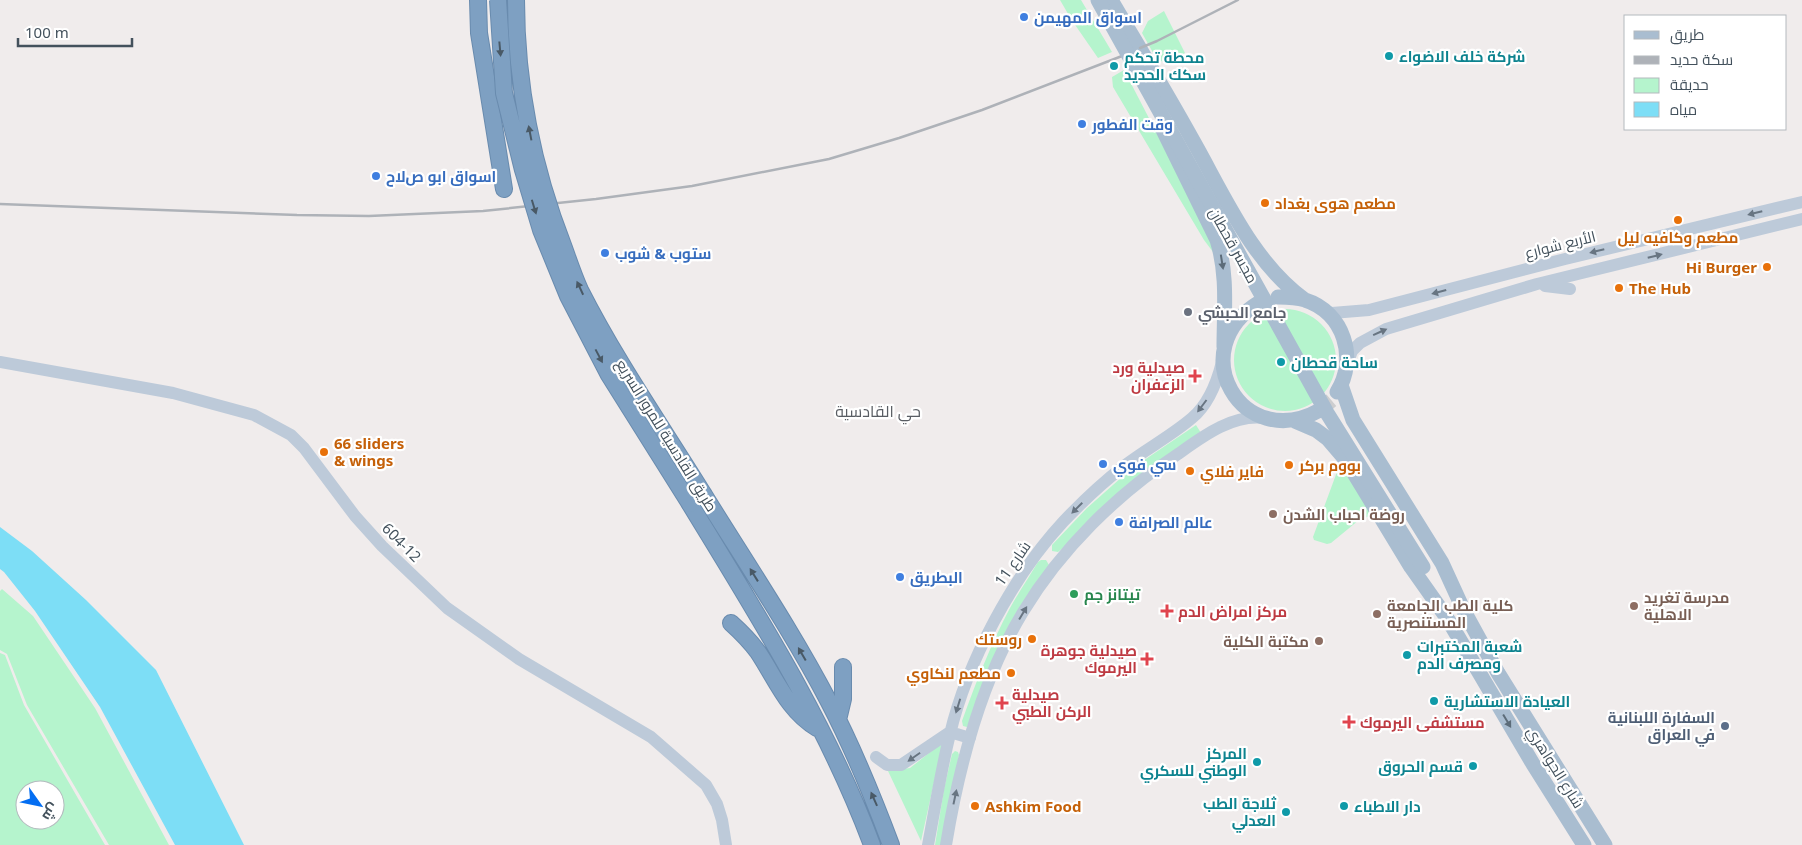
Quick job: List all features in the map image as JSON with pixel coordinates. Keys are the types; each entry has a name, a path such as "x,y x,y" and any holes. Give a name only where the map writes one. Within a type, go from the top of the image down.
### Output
{"highway":[{"path":"478,0 479,33 504,189"},
{"name":"طريق القادسية للمرور السريع","path":"498,0 504,93 523,170 541,230 568,296 609,375 765,626 820,730 858,808 872,845"},
{"name":"طريق القادسية للمرور السريع","path":"516,0 522,91 538,171 557,231 580,289 623,365 780,616 830,702 877,807 891,845"},
{"path":"731,623 755,648 793,708 820,730"},
{"path":"838,720 843,699 843,667"}],"main road":[{"path":"1091,0 1162,128 1217,240 1224,270 1223,354 1226,380 1234,396 1247,409 1264,418"},
{"name":"مجسر قحطان","path":"1098,0 1327,414 1426,564 1464,611"},
{"name":"مجسر قحطان","path":"1105,0 1198,162 1321,386 1426,564 1447,618"},
{"path":"1111,0 1155,73 1239,223 1265,261 1286,285 1325,311 1333,319 1342,335 1347,352 1347,364"},
{"name":"الأربع شوارع","path":"1325,311 1369,310 1566,259 1802,202"},
{"path":"1464,611 1438,557 1353,420 1338,392 1352,351 1360,343 1386,329 1537,284 1785,230 1802,219"},
{"path":"1548,253 1566,259"},
{"path":"1537,284 1570,289"},
{"path":"1278,297 1306,300"},
{"path":"1223,354 1228,333 1236,320 1260,302"},
{"name":"شارع 11","path":"928,845 950,732 965,684 1010,593 1040,550 1063,523 1111,477 1197,413 1214,386 1223,354"},
{"name":"604-12","path":"0,362 173,393 254,415 291,435 304,448 355,516 382,546 447,608 519,659 651,736 706,785 717,804 726,845"},
{"path":"946,845 956,792 970,738 982,701 1001,655 1023,612 1058,563 1084,532 1122,496 1161,465 1219,428 1249,418 1296,421 1320,410"},
{"path":"1296,421 1316,430 1339,450 1411,567 1447,618"},
{"path":"1040,550 1058,563"},
{"name":"شارع الجواهري","path":"1464,611 1506,686 1605,845"},
{"name":"شارع الجواهري","path":"1447,618 1532,764 1584,845"},
{"path":"876,757 887,765 901,765 950,732 970,738"}],"green space":[{"path":"1060,0 1081,0 1112,52 1098,58"},
{"path":"1164,11 1185,53 1163,62 1156,58 1142,33 1148,21"},
{"path":"1124,70 1208,232 1216,256 1204,240 1113,87 1112,77"},
{"path":"1285,309 1304,313 1321,324 1332,341 1336,360 1332,379 1321,396 1304,407 1285,411 1266,407 1249,396 1238,379 1234,360 1238,341 1249,324 1266,313"},
{"path":"1196,425 1201,433 1058,552 1052,551 1052,545 1087,508 1131,469"},
{"path":"1341,461 1375,514 1359,520 1331,543 1327,544 1314,540 1313,537"},
{"path":"1041,560 1046,560 1049,565 967,727 963,726 962,721 967,706 996,635 1013,602"},
{"path":"2,589 33,616 95,708 169,845 109,845 27,705 7,654 0,650 0,591"},
{"path":"0,653 5,655 24,705 105,845 0,845"},
{"path":"943,742 921,841 888,771 910,768"},
{"path":"955,751 959,755 942,845 935,845 944,789 952,754"}],"water":[{"path":"0,527 32,551 86,600 156,670 244,845 175,845 100,707 35,611 0,569"}],"tunnel":[{"path":"1320,410 1334,398"}],"railway":[{"path":"1140,48 1238,0"},
{"path":"0,204 369,216 483,211 596,199 692,186 829,159 982,110 1122,56"}],"place":[{"name":"اسواق المهيمن","path":"1024,17"},
{"name":"شركة خلف الاضواء","path":"1389,56"},
{"name":"محطة تحكم سكك الحديد","path":"1114,66"},
{"name":"وقت الفطور","path":"1082,124"},
{"name":"اسواق ابو صﻻح","path":"376,176"},
{"name":"مطعم هوى بغداد","path":"1265,203"},
{"name":"مطعم وكافيه ليل","path":"1678,220"},
{"name":"ستوب & شوب","path":"605,253"},
{"name":"Hi Burger","path":"1767,267"},
{"name":"The Hub","path":"1619,288"},
{"name":"جامع الحبشي","path":"1188,312"},
{"name":"ساحة قحطان","path":"1281,362"},
{"name":"صيدلية ورد الزعفران","path":"1195,376"},
{"name":"66 sliders & wings","path":"324,452"},
{"name":"سي فوي","path":"1103,464"},
{"name":"بووم بركر","path":"1289,465"},
{"name":"فاير فلاي","path":"1190,471"},
{"name":"روضة احباب الشدن","path":"1273,514"},
{"name":"عالم الصرافة","path":"1119,522"},
{"name":"البطريق","path":"900,577"},
{"name":"تيتانز جم","path":"1074,594"},
{"name":"مدرسة تغريد الاهلية","path":"1634,606"},
{"name":"مركز امراض الدم","path":"1167,611"},
{"name":"كلية الطب الجامعة المستنصرية","path":"1377,614"},
{"name":"روستك","path":"1032,639"},
{"name":"مكتبة الكلية","path":"1319,641"},
{"name":"شعبة المختبرات ومصرف الدم","path":"1407,655"},
{"name":"صيدلية جوهرة اليرموك","path":"1147,659"},
{"name":"مطعم لنكاوي","path":"1011,673"},
{"name":"العيادة الاستشارية","path":"1434,701"},
{"name":"صيدلية الركن الطبي","path":"1002,703"},
{"name":"مستشفى اليرموك","path":"1349,722"},
{"name":"السفارة اللبنانية في العراق","path":"1725,726"},
{"name":"المركز الوطني للسكري","path":"1257,762"},
{"name":"قسم الحروق","path":"1473,766"},
{"name":"Ashkim Food","path":"975,806"},
{"name":"دار الاطباء","path":"1344,806"},
{"name":"ثلاجة الطب العدلي","path":"1286,812"}],"district":[{"name":"حي القادسية","path":"878,411"}]}
